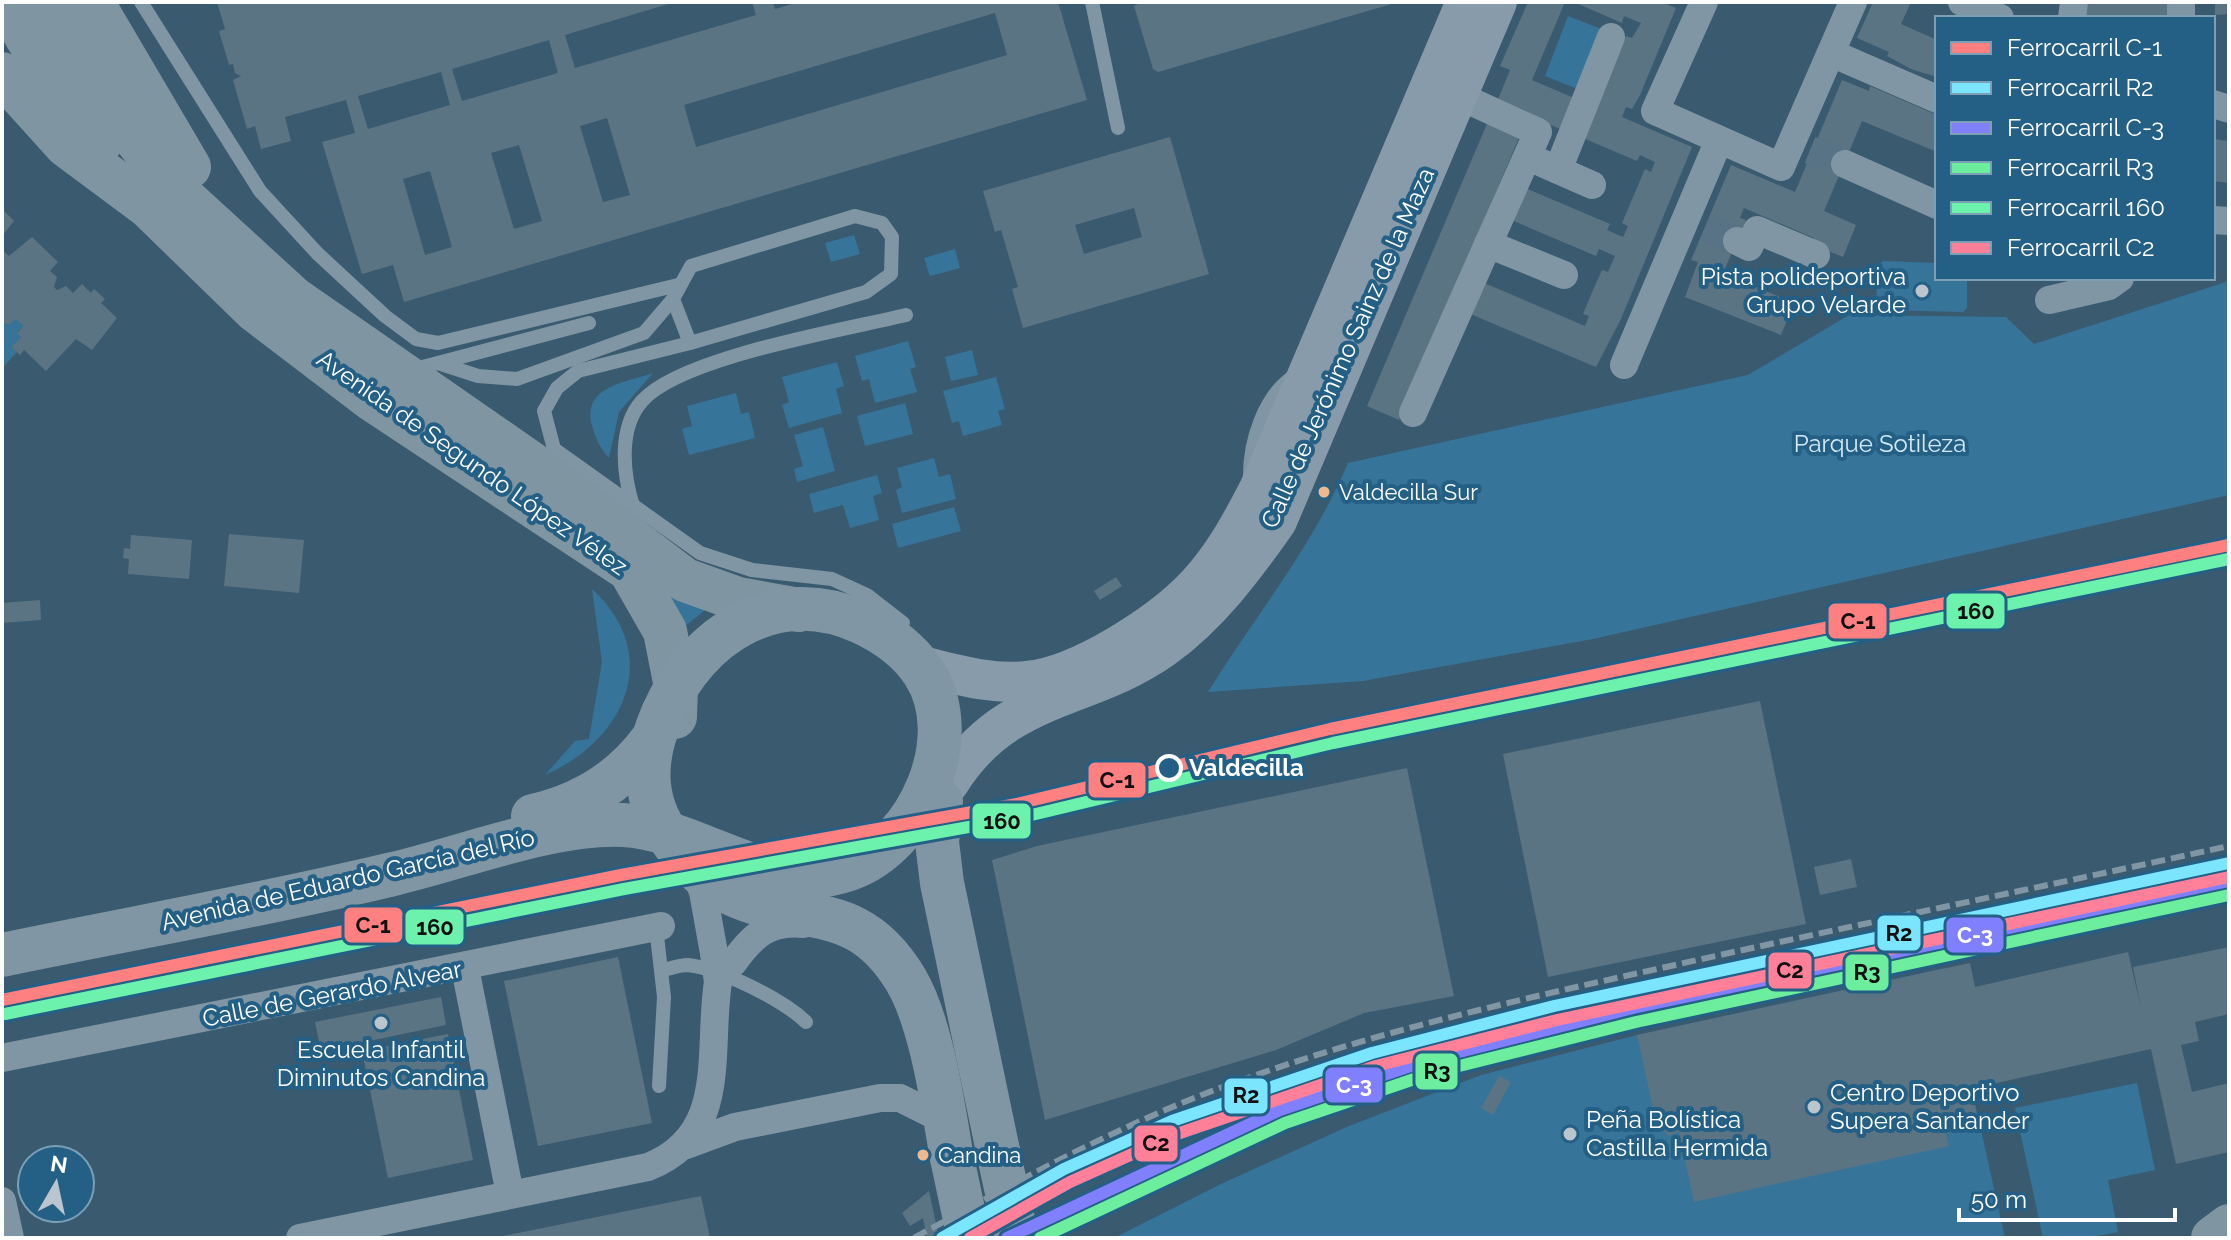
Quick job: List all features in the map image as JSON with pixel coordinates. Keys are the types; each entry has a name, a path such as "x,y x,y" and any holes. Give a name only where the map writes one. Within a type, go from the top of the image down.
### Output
{"highway":[{"path":"969,1238 945,1124 945,1065 924,987 908,955 864,908 840,898 797,901 737,876 685,850 654,812 647,785 657,734 695,659 728,631 798,600 846,617 915,648 934,692 941,800 937,857 1017,1238"},
{"path":"657,734 685,709 707,674 742,645 764,635 788,629 821,629 852,637 891,657 915,648"},
{"name":"Avenida de Eduardo García del Río","path":"2,928 551,812 586,798 657,734"},
{"path":"685,850 789,876 844,871 877,855 941,800"},
{"path":"797,901 885,873 906,857 941,800"},
{"name":"Avenida de Eduardo García del Río","path":"2,955 391,875 611,838 685,850"}],"main road":[{"name":"Avenida de Segundo López Vélez","path":"6,2 55,85 148,206"},
{"name":"Avenida de Segundo López Vélez","path":"44,2 102,95 176,191 215,223 293,298 418,369 532,464 685,580 738,599 798,600"},
{"name":"Avenida de Segundo López Vélez","path":"92,2 203,189 215,223"},
{"name":"Calle de Jerónimo Sainz de la Maza","path":"915,648 986,680 1026,682 1080,665 1153,621 1195,587 1233,540 1250,506 1466,2"},
{"name":"Calle de Jerónimo Sainz de la Maza","path":"941,800 972,751 1018,715 1122,670 1162,649 1198,618 1277,521 1326,428 1457,95 1497,2"},
{"name":"Avenida de Segundo López Vélez","path":"2,74 66,145 148,206 255,310 373,400 618,560 638,579 665,631 657,734"},
{"path":"2213,1238 2229,1226"}],"street":[{"path":"1704,2 1655,111 1781,167 1801,146 1831,53 1853,2"},
{"path":"1962,2 1995,16"},
{"path":"1558,170 1611,37"},
{"path":"1831,53 1935,98"},
{"path":"1413,413 1538,132 1457,95"},
{"path":"1624,365 1696,222 1719,140"},
{"path":"1528,157 1592,185"},
{"path":"1845,164 1935,204"},
{"path":"1737,241 1749,247 1757,230 1816,255"},
{"path":"1488,244 1564,275"},
{"path":"2049,300 2109,286 2117,280"},
{"path":"300,1238 648,1167 670,1159 686,1145 696,1132 707,1103 721,969 703,892 685,850"},
{"path":"721,969 735,940 797,901"},
{"path":"721,969 764,929 780,924 809,924 847,939 873,959 893,986 918,1064 945,1124"},
{"name":"Calle de Gerardo Alvear","path":"2,1058 465,968 658,926"},
{"path":"465,968 510,1194"},
{"path":"686,1145 735,1127 880,1098 900,1098 945,1124"},
{"path":"2,1201 10,1238"}],"lane":[{"path":"141,2 260,191 317,253 385,316 416,339 438,343 676,292"},
{"path":"1092,2 1118,128"},
{"path":"418,369 517,379 644,333 676,292 691,266 855,216 882,223 892,237 891,274 866,292 690,343 578,371 557,388 544,411 554,449 682,543 708,557 752,570 832,579 867,595 915,648"},
{"path":"676,292 690,343"},
{"path":"633,506 625,466 630,422 640,402 663,381 744,353 906,315"},
{"path":"418,369 589,323"},
{"path":"1257,549 1288,528 1309,487"},
{"path":"658,926 663,970 659,1086"},
{"path":"663,970 687,965 752,987 787,1003 806,1022"}],"green space":[{"path":"1568,16 1609,32 1585,92 1545,76"},
{"path":"854,235 860,254 831,262 825,243"},
{"path":"955,249 960,268 930,276 924,258"},
{"name":"Pista polideportiva Grupo Velarde","path":"1883,261 1935,263 1935,280 1967,280 1967,308 1963,312 1880,310 1876,305 1878,265"},
{"name":"Parque Sotileza","path":"2229,281 2229,495 1593,639 1363,681 1208,692 1301,552 1348,463 1748,375 1849,315 2006,317 2034,344"},
{"path":"16,319 23,326 17,332 21,337 11,347 17,352 2,368 2,322 9,325"},
{"path":"908,341 916,367 910,369 917,392 875,403 869,379 862,381 855,356"},
{"path":"972,350 978,375 951,381 945,357"},
{"path":"837,362 844,386 836,389 842,413 789,428 782,405 789,402 782,377"},
{"path":"653,373 619,412 609,458 593,430 593,402 608,388"},
{"path":"996,377 1005,409 998,411 1002,425 963,436 959,421 952,423 943,391"},
{"path":"736,393 741,414 749,412 755,438 689,455 682,429 692,426 687,406"},
{"path":"905,403 913,434 865,446 857,416"},
{"path":"823,427 835,471 797,482 794,469 803,466 794,435"},
{"path":"934,458 939,477 950,474 956,499 902,513 896,490 902,487 897,468"},
{"path":"877,475 882,493 873,496 879,520 850,528 843,505 814,513 809,494"},
{"path":"954,507 961,531 898,548 892,524"},
{"path":"645,564 705,610 684,627"},
{"path":"592,589 614,615 626,641 630,668 626,694 614,718 596,740 573,760 545,775 575,741 589,739 602,662"},
{"path":"1945,968 2005,1238 1114,1238 1223,1183 1349,1126 1481,1075 1637,1035"},
{"path":"2137,1083 2155,1170 2108,1180 2118,1232 2088,1238 2043,1238 2015,1108"}],"building":[{"path":"217,2 675,2 565,35 575,68 756,15 752,2 773,2 775,9 799,2 1058,2 1087,100 404,302 393,265 362,274 322,142 355,133 346,100 285,117 291,141 261,149 255,126 247,129 233,80 241,76 235,73 233,64 229,65 219,31 225,29","holes":["995,13 1007,55 696,147 684,105","549,40 558,73 462,101 452,69","441,72 450,105 368,129 358,96","607,118 630,195 603,202 580,126","519,145 542,221 514,229 491,153","430,171 452,247 425,255 403,179"]},
{"path":"1142,2 1395,3 1158,72 1153,69 1134,6"},
{"path":"1528,2 1565,2 1532,80 1574,98 1560,129 1497,102 1510,70 1500,66"},
{"path":"1574,2 1662,2 1676,8 1640,95 1632,109 1626,107 1622,117 1692,147 1621,319 1596,367 1468,313 1482,282 1585,326 1589,316 1583,314 1593,290 1602,270 1608,272 1615,256 1599,249 1596,256 1509,219 1523,187 1610,224 1607,230 1623,237 1628,226 1622,223 1645,169 1651,172 1655,162 1640,155 1637,161 1583,138 1626,36 1632,38 1641,23 1624,16 1622,23"},
{"path":"1873,2 1911,2 1901,24 1935,39 1935,76 1911,69 1887,56 1889,52 1857,38"},
{"path":"2086,2 2173,4 2172,16 2084,16"},
{"path":"2215,2 2229,2 2229,14 2215,15"},
{"path":"1842,80 1869,91 1870,86 1935,114 1935,151 1862,121 1824,211 1856,225 1843,257 1811,244 1814,238 1744,208 1740,218 1746,220 1723,273 1794,303 1781,335 1685,297 1698,262 1691,260 1731,165 1795,192"},
{"path":"1489,119 1521,133 1399,420 1367,406"},
{"path":"1170,137 1209,274 1023,328 1012,289 1018,287 1001,230 995,232 983,191","holes":["1134,208 1142,237 1084,254 1075,225"]},
{"path":"2215,139 2229,141 2229,183 2215,181"},
{"path":"2,209 14,221 2,236"},
{"path":"32,237 58,262 50,271 57,277 54,287 57,290 66,286 73,293 82,284 91,293 94,289 105,299 101,303 117,318 92,350 76,339 46,371 24,350 20,355 11,347 21,337 17,333 23,326 16,319 9,325 2,322 2,250 9,256"},
{"path":"229,534 304,540 299,593 224,586"},
{"path":"131,535 192,540 189,579 128,574 129,559 123,558 124,548 130,549"},
{"path":"1116,577 1122,586 1100,600 1094,591"},
{"path":"40,600 41,620 2,623 2,603"},
{"path":"1760,701 1806,924 1548,977 1503,754"},
{"path":"1407,768 1454,996 1364,1013 1276,1050 1045,1120 992,860 1037,846"},
{"path":"1851,859 1857,887 1820,895 1814,867"},
{"name":"Centro Deportivo Supera Santander","path":"2229,947 2229,1014 2195,1022 2199,1041 2181,1045 2192,1092 2229,1083 2229,1152 2176,1164 2151,1049 1988,1085 1990,1093 1973,1097 1977,1116 1969,1118 1971,1129 1946,1134 1949,1146 1694,1202 1679,1132 1668,1136 1655,1117 1637,1035 1970,963 1975,987 2128,952 2141,1008 2133,967"},
{"path":"618,957 652,1123 538,1146 504,981"},
{"name":"Escuela Infantil Diminutos Candina","path":"441,997 446,1025 321,1051 315,1022"},
{"path":"448,1034 473,1160 388,1178 362,1051"},
{"path":"1499,1076 1511,1082 1493,1115 1481,1108"},
{"path":"929,1191 939,1238 927,1238 923,1218 910,1226 902,1213"},
{"path":"701,1196 710,1238 498,1238 498,1237"}],"tunnel":[{"path":"1810,150 1845,164"},
{"path":"1706,227 1737,241"}],"railway":[{"path":"1014,816 1371,737 2229,561"},
{"path":"914,1238 1024,1178 1135,1123 1268,1071 1380,1036 1551,993 2229,846"},
{"path":"2,1012 633,885"}],"rail line":[{"name":"C-1","path":"2,1000 621,875 1017,804 1330,729 2229,545"},
{"name":"160","path":"5,1014 624,889 1019,818 1333,743 2229,559"},
{"name":"R2","path":"942,1238 1064,1169 1172,1121 1372,1053 1554,1006 2229,863"},
{"name":"C2","path":"970,1238 1070,1182 1177,1134 1376,1066 1557,1020 2229,877"},
{"name":"C-3","path":"1007,1238 1280,1110 1431,1059 1633,1008 2229,881"},
{"name":"R3","path":"1040,1238 1285,1123 1435,1072 1636,1022 2229,895"}],"place":[{"name":"Pista polideportiva Grupo Velarde","path":"1922,291"},
{"name":"Valdecilla Sur","path":"1324,492"},
{"name":"Valdecilla","path":"1169,768"},
{"name":"Escuela Infantil Diminutos Candina","path":"381,1023"},
{"name":"Centro Deportivo Supera Santander","path":"1814,1107"},
{"name":"Peña Bolística Castilla Hermida","path":"1570,1134"},
{"name":"Candina","path":"923,1155"}]}
